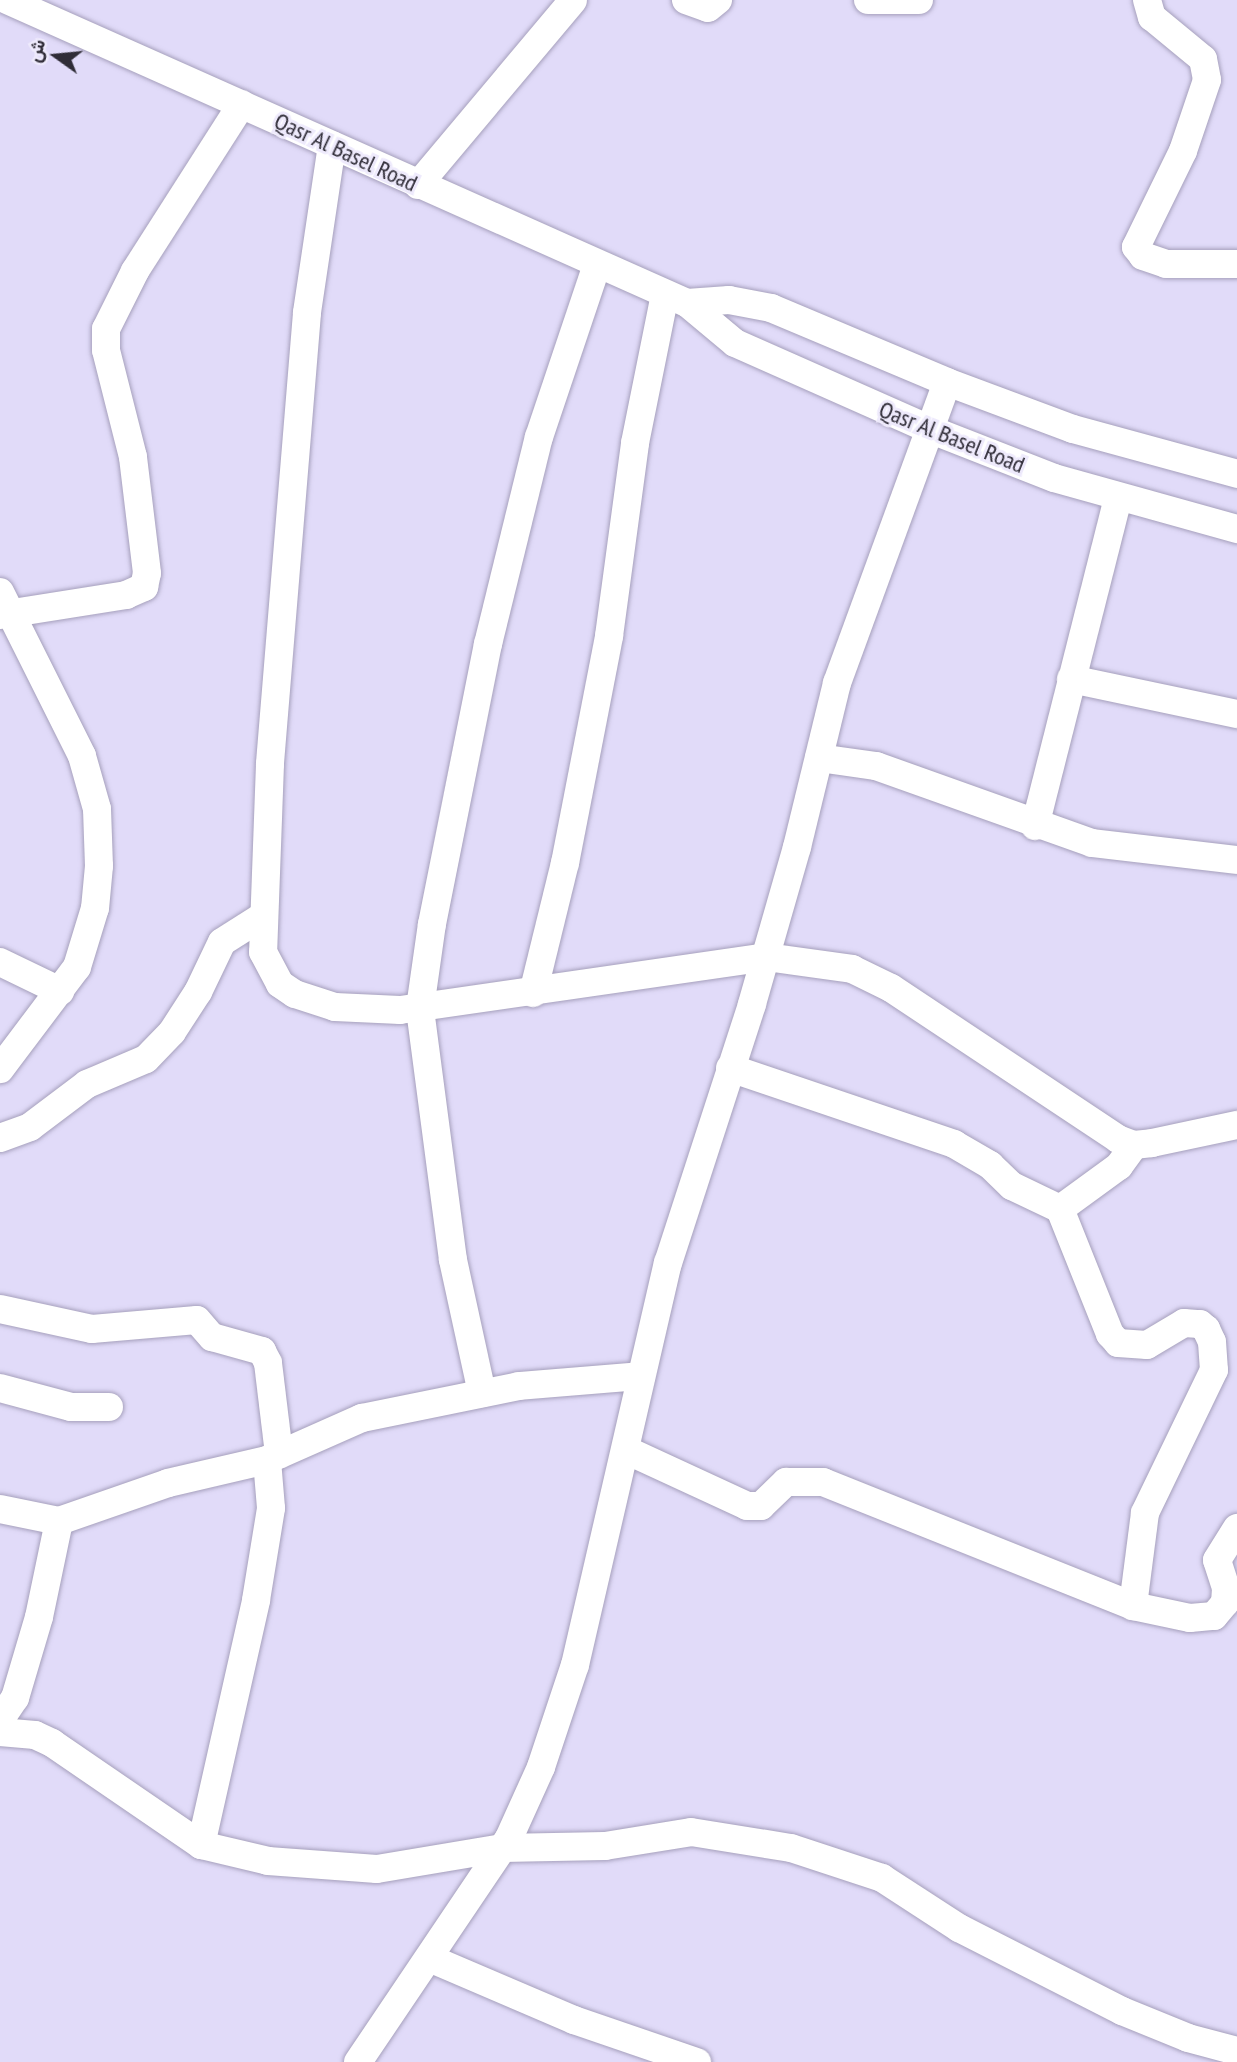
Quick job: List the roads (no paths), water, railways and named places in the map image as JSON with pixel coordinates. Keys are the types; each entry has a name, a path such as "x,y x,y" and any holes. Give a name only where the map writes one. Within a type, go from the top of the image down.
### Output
{"street":[{"name":"Qasr Al Basel Road","path":"6,0 676,298 735,343 929,429 1118,499 1237,529"},
{"path":"418,185 573,0"},
{"path":"686,0 708,8 718,0"},
{"path":"868,0 919,0"},
{"path":"1147,0 1152,18 1203,59 1207,80 1184,151 1136,247 1143,256 1166,264 1237,264"},
{"path":"0,1069 77,967 95,908 97,809 82,756 4,607 126,595 144,587 147,573 133,457 106,349 106,329 135,271 242,104"},
{"path":"332,145 307,313 270,764 263,952 280,984 295,994 335,1007 420,1008 766,957 872,976 1092,1126 1135,1145 1237,1125"},
{"path":"482,1393 453,1260 420,1008 432,924 488,644 539,437 597,265"},
{"name":"Qasr Al Basel Road","path":"676,298 729,300 771,308 947,382 1124,445 1237,474"},
{"path":"533,993 565,863 609,636 635,443 676,298"},
{"path":"358,2062 502,1848 541,1767 575,1665 668,1263 766,957 837,683 947,382"},
{"path":"1035,826 1118,499"},
{"path":"1071,679 1237,714"},
{"path":"819,758 876,766 1035,826 1092,844 1237,860"},
{"path":"0,1138 30,1128 86,1084 146,1059 192,1002 222,942 263,916"},
{"path":"0,962 60,991"},
{"path":"730,1068 954,1144 990,1165 1012,1186 1060,1209 1110,1334 1118,1343 1147,1345 1177,1326 1193,1322 1202,1326 1212,1342 1214,1370 1203,1398 1145,1513 1133,1606"},
{"path":"1060,1209 1119,1166 1135,1145"},
{"path":"0,1309 92,1329 197,1320 212,1337 262,1351 268,1363 273,1457 271,1508 258,1587 201,1845"},
{"path":"0,1509 59,1521 168,1483 273,1457 362,1418 482,1393 641,1376"},
{"path":"0,1388 71,1407 108,1407"},
{"path":"626,1450 747,1506 761,1506 786,1482 823,1482 1133,1606 1190,1618 1219,1613 1227,1593 1217,1560 1237,1528"},
{"path":"0,1720 15,1698 29,1652 59,1521"},
{"path":"0,1732 35,1735 52,1743 201,1845 268,1861 340,1869 446,1861 502,1848 605,1846 691,1832 737,1837 832,1858 882,1878 959,1928 1122,2011 1188,2038 1237,2051"},
{"path":"429,1958 574,2020 698,2062"}]}
